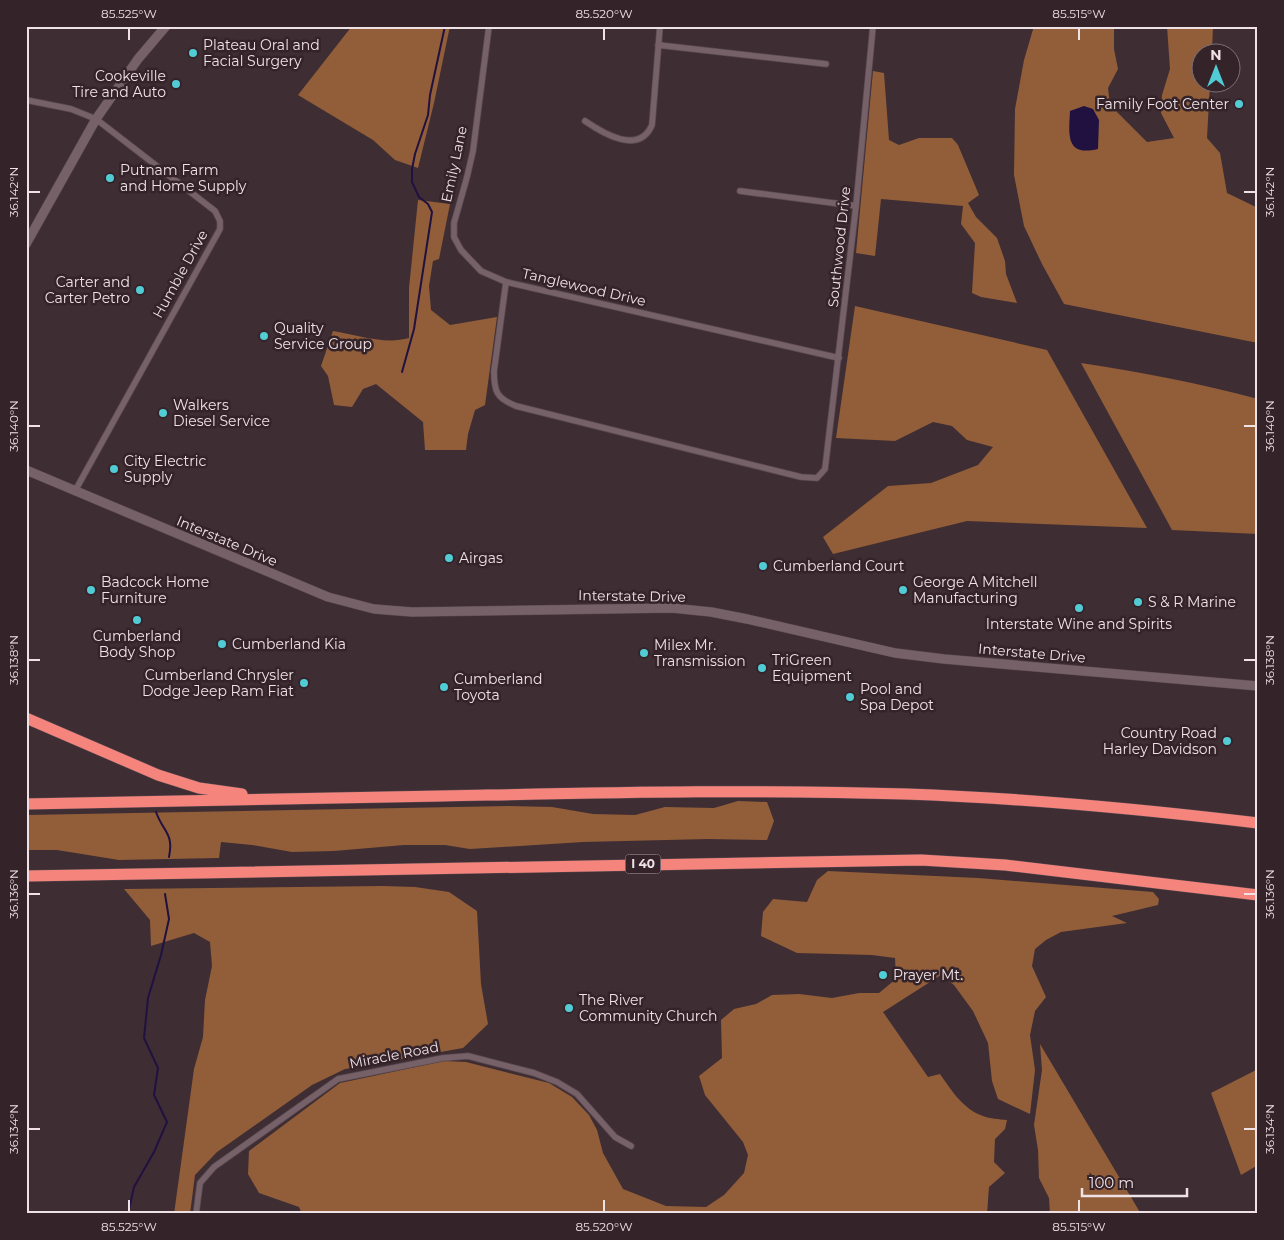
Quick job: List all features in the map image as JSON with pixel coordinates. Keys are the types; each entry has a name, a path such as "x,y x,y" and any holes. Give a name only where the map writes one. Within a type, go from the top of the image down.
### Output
{"highway":[{"path":"26,718 158,775 199,788 278,799"},
{"path":"26,804 653,792 793,792 899,794 1065,804 1183,814 1258,823"},
{"name":"I 40","path":"26,876 921,860 1005,865 1258,895"}],"main road":[{"path":"26,244 96,119 138,59 166,26"},
{"name":"Interstate Drive","path":"26,470 328,597 374,609 412,612 672,608 711,612 894,653 944,660 1258,686"}],"street":[{"name":"Emily Lane","path":"489,26 472,151 454,223 454,237 461,250 482,271 506,282"},
{"path":"585,121 602,132 622,140 640,139 648,134 652,124 660,26"},
{"name":"Southwood Drive","path":"826,469 840,358 873,26"},
{"path":"658,45 826,64"},
{"name":"Humble Drive","path":"26,100 71,109 96,119 127,141 215,211 220,221 220,228 75,491"},
{"path":"740,191 856,206"},
{"name":"Tanglewood Drive","path":"826,469 818,478 801,478 516,406 507,402 498,395 494,384 494,371 506,282 840,358"},
{"name":"Miracle Road","path":"196,1214 200,1183 214,1167 338,1079 443,1058 468,1056 534,1073 557,1082 577,1094 614,1137 631,1146"}],"shaded area":[{"path":"352,26 450,26 418,168 395,160 373,140 298,95"},
{"path":"1034,26 1114,26 1114,49 1118,69 1108,88 1110,105 1147,142 1174,138 1161,113 1162,95 1170,69 1167,26 1213,26 1212,42 1192,42 1192,92 1210,92 1207,138 1220,153 1227,193 1258,208 1258,343 1064,304 1024,226 1014,175 1015,109 1024,60"},
{"path":"873,71 884,73 889,140 899,145 919,138 952,138 958,145 979,195 968,203 976,217 997,238 1005,261 1006,274 1017,303 981,297 972,293 975,243 961,224 963,206 881,199 875,256 856,253"},
{"path":"1084,106 1093,109 1099,120 1098,149 1080,150 1074,147 1071,142 1069,128 1070,111"},
{"path":"418,200 450,204 439,259 433,261 429,286 431,310 450,325 497,317 485,405 475,410 468,434 466,450 425,450 423,422 376,384 363,389 352,407 334,405 328,376 321,366 333,331 381,340 409,338 409,288"},
{"path":"855,306 1047,350 1147,528 967,521 833,554 823,537 888,486 931,483 978,465 993,447 967,440 952,426 933,422 895,441 836,438"},
{"path":"1081,363 1170,378 1258,399 1258,534 1172,530"},
{"path":"738,801 767,802 774,821 767,840 708,839 583,842 470,849 445,845 404,845 334,851 292,852 221,842 219,858 119,860 57,850 26,850 26,815 509,806 552,807 593,814 635,815 665,807 714,808"},
{"path":"828,871 978,878 1153,892 1159,899 1158,905 1112,916 1127,923 1061,932 1046,940 1035,949 1032,966 1046,997 1035,1011 1030,1035 1035,1070 1030,1114 998,1099 992,1081 988,1043 973,1011 954,985 941,975 883,1012 928,1077 940,1074 958,1099 976,1113 989,1118 1007,1120 1005,1129 995,1139 994,1162 1005,1173 989,1187 987,1214 381,1214 380,1212 368,1214 302,1214 299,1207 259,1193 248,1174 249,1151 340,1083 444,1061 466,1062 549,1083 572,1097 589,1115 597,1130 603,1153 623,1189 666,1206 706,1207 724,1195 744,1173 748,1155 743,1142 705,1095 699,1076 722,1058 721,1020 734,1009 756,1004 772,995 799,994 832,998 859,993 879,993 896,979 895,958 872,955 797,953 761,936 763,912 773,899 807,902 817,880"},
{"path":"415,887 449,892 477,911 481,984 488,1024 463,1048 345,1069 312,1085 217,1152 195,1175 190,1214 174,1214 194,1069 203,1037 205,1000 212,966 210,942 194,933 151,946 150,920 124,889"},
{"path":"1040,1044 1141,1214 1050,1214 1049,1198 1039,1178 1038,1150 1034,1125 1042,1070"},
{"path":"1258,1069 1258,1165 1241,1175 1211,1093"}],"waterway":[{"path":"402,372 414,329 432,212 428,204 419,197 412,182 412,169 428,115 430,95 445,26"},
{"path":"156,812 169,837 169,857"},
{"path":"128,1214 134,1187 154,1152 167,1122 154,1095 158,1068 144,1038 148,998 161,955 169,919 165,894"}],"place":[{"name":"Plateau Oral and Facial Surgery","path":"193,53"},
{"name":"Cookeville Tire and Auto","path":"176,84"},
{"name":"Family Foot Center","path":"1239,104"},
{"name":"Putnam Farm and Home Supply","path":"110,178"},
{"name":"Carter and Carter Petro","path":"140,290"},
{"name":"Quality Service Group","path":"264,336"},
{"name":"Walkers Diesel Service","path":"163,413"},
{"name":"City Electric Supply","path":"114,469"},
{"name":"Airgas","path":"449,558"},
{"name":"Cumberland Court","path":"763,566"},
{"name":"Badcock Home Furniture","path":"91,590"},
{"name":"George A Mitchell Manufacturing","path":"903,590"},
{"name":"S & R Marine","path":"1138,602"},
{"name":"Interstate Wine and Spirits","path":"1079,608"},
{"name":"Cumberland Body Shop","path":"137,620"},
{"name":"Cumberland Kia","path":"222,644"},
{"name":"Milex Mr. Transmission","path":"644,653"},
{"name":"TriGreen Equipment","path":"762,668"},
{"name":"Cumberland Chrysler Dodge Jeep Ram Fiat","path":"304,683"},
{"name":"Cumberland Toyota","path":"444,687"},
{"name":"Pool and Spa Depot","path":"850,697"},
{"name":"Country Road Harley Davidson","path":"1227,741"},
{"name":"Prayer Mt.","path":"883,975"},
{"name":"The River Community Church","path":"569,1008"}]}
